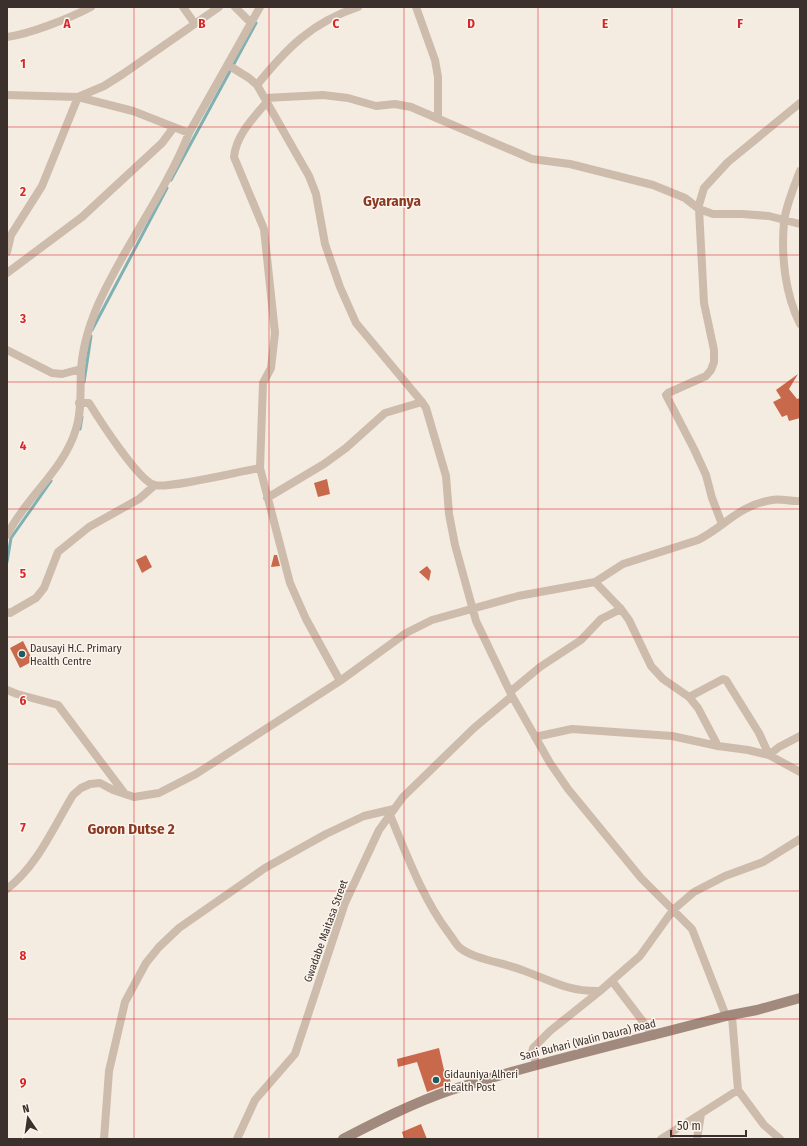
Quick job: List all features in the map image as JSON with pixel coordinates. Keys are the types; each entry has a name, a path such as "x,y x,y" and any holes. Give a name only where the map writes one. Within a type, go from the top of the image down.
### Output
{"street":[{"path":"7,37 20,35 91,7"},
{"path":"183,7 195,24"},
{"path":"7,252 11,235 42,186 78,97 104,86 123,74 219,7"},
{"path":"235,7 251,23"},
{"path":"7,535 24,507 58,466 76,429 80,403 81,369 89,330 97,307 182,151 189,133 260,7"},
{"path":"257,85 291,45 339,10 358,7"},
{"path":"416,7 434,60 438,77 438,118"},
{"path":"228,65 249,78 257,85 309,176 316,194 325,244 340,286 356,323 422,402 437,442 446,476 449,514 455,545 476,620 511,694 535,738 568,789 641,878 692,929 729,1016 738,1090 764,1125 780,1139"},
{"path":"7,95 78,97 134,111 189,133"},
{"path":"340,681 306,619 290,583 260,468 264,383 271,368 275,333 264,229 234,156 235,150 248,124 266,100 323,95 348,98 376,106 395,104 411,107 532,159 570,164 653,185 685,198 698,209 714,214 769,216 800,224"},
{"path":"722,524 712,498 706,475 666,395 706,376 711,370 714,362 714,350 704,303 698,209 704,188 723,168 800,103"},
{"path":"7,273 82,217 162,143 174,127"},
{"path":"800,171 793,188 784,220 787,289 793,311 800,324"},
{"path":"7,350 52,373 62,374 81,369"},
{"path":"267,498 324,464 346,448 386,413 422,402"},
{"path":"80,403 89,404 133,466 146,481 155,485 173,484 260,468"},
{"path":"8,612 36,598 44,588 58,552 89,527 139,499 155,485"},
{"path":"7,889 23,876 37,858 73,796 81,788 90,784 100,783 134,797 159,793 196,774 340,681 406,633 432,620 518,596 595,582 624,564 709,535 740,510 773,500 800,501"},
{"path":"595,582 621,609 629,620 651,666 662,679 689,697 698,708 718,746"},
{"name":"Gwadabe Maitasa Street","path":"237,1139 255,1100 295,1054 345,903 379,830 392,812 403,797 540,667 581,640 601,619 621,609"},
{"path":"689,697 723,679 726,680 759,733 768,755"},
{"path":"7,690 58,705 125,794"},
{"path":"535,738 572,729 672,736 768,755 800,772"},
{"path":"768,755 779,747 800,736"},
{"path":"104,1139 109,1071 125,1002 146,963 159,947 179,928 265,868 326,834 364,816 392,812 431,905 437,917 459,947 470,953 524,970 557,985 587,992 600,991"},
{"path":"537,1065 532,1053 533,1048 550,1031 612,981 640,956 673,910 694,892 725,876 763,862 800,839"},
{"path":"612,981 654,1036"},
{"name":"Sani Buhari (Walin Daura) Road","path":"343,1139 395,1112 450,1091 537,1065 800,998"},
{"path":"661,1139 738,1090"},
{"path":"697,1139 701,1114"}],"building":[{"path":"798,374 789,389 797,399 800,398 800,418 789,421 787,415 782,417 773,402 781,398 776,390"},
{"path":"327,479 330,494 318,497 314,483"},
{"path":"146,555 152,567 142,573 136,560"},
{"path":"274,555 277,555 280,566 271,567"},
{"path":"427,566 431,571 429,581 419,572"},
{"name":"Dausayi H.C. Primary Health Centre","path":"23,641 33,661 20,668 10,648"},
{"path":"439,1048 444,1070 447,1069 451,1083 427,1092 417,1062 398,1067 397,1059"},
{"path":"421,1124 427,1139 404,1139 402,1132"}],"waterway":[{"path":"171,180 256,23"},
{"path":"92,330 167,188"},
{"path":"84,382 91,336"},
{"path":"80,429 82,417"},
{"path":"7,562 11,538 51,481"}],"place":[{"name":"Dausayi H.C. Primary Health Centre","path":"22,654"},
{"name":"Gidauniya Alheri Health Post","path":"436,1080"}],"district":[{"name":"Gyaranya","path":"392,201"},
{"name":"Goron Dutse 2","path":"131,829"}]}
